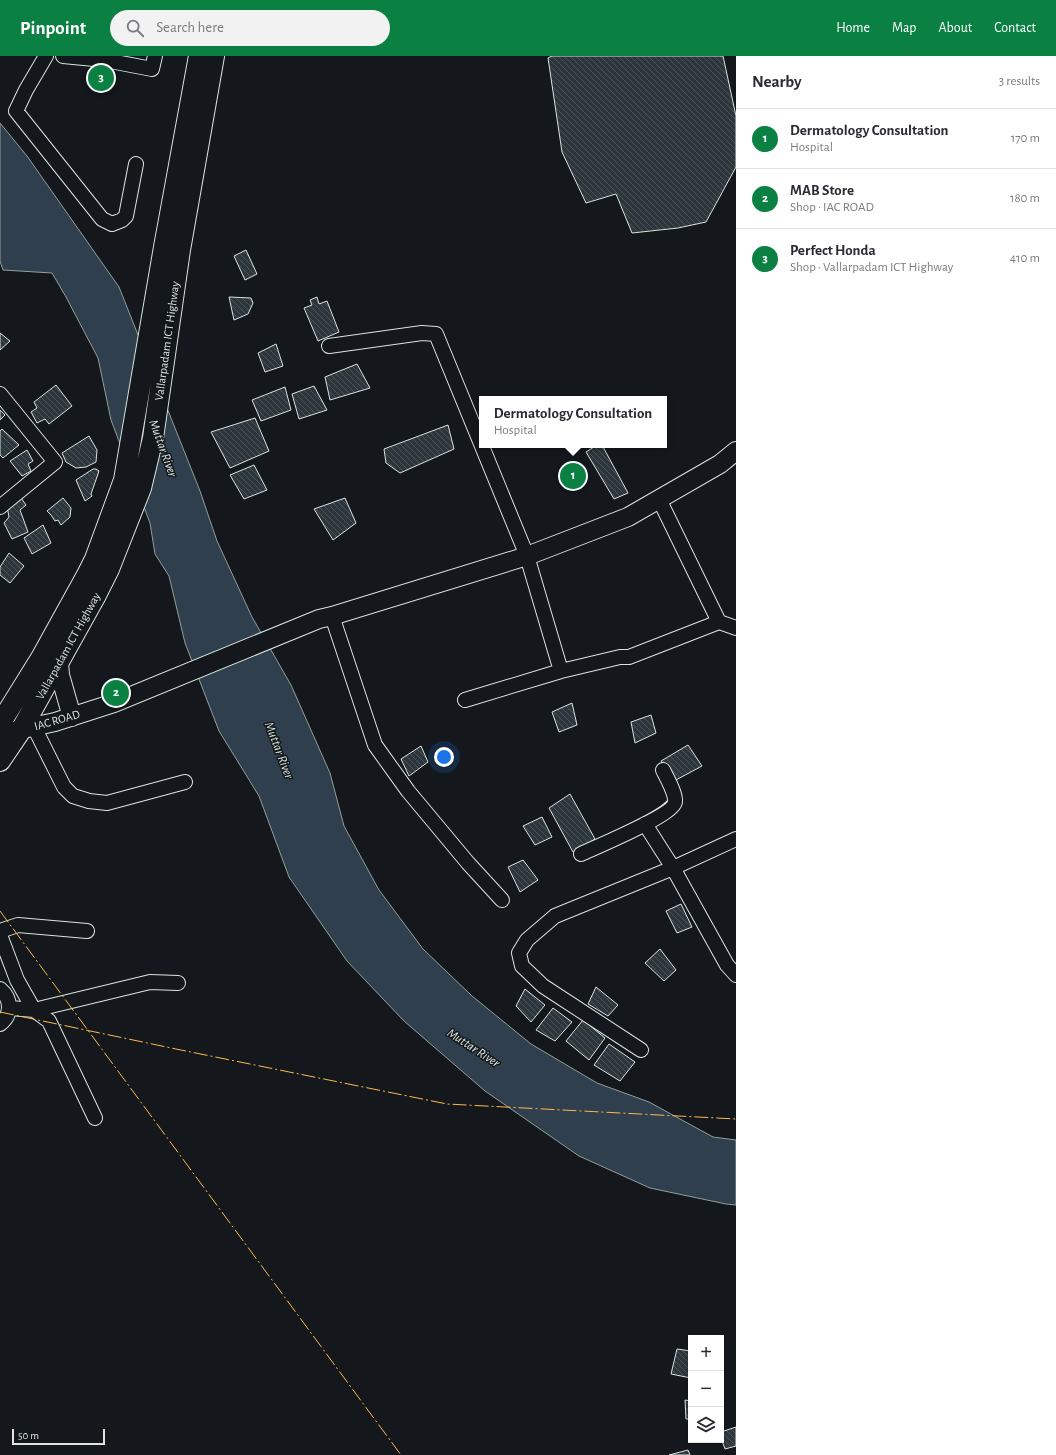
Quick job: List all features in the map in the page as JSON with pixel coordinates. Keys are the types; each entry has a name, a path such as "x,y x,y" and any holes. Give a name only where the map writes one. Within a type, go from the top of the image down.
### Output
{"highway":[{"name":"Vallarpadam ICT Highway","path":"0,724 102,564 141,488 153,438 172,248 199,56"},
{"name":"Vallarpadam ICT Highway","path":"172,248 200,131 214,56"},
{"name":"Vallarpadam ICT Highway","path":"0,761 28,728 58,663 95,597 102,564"}],"main road":[{"name":"IAC ROAD","path":"0,734 72,717 114,703 326,618 527,556 628,517 720,464 736,451"},
{"path":"58,663 72,717"}],"street":[{"path":"46,56 26,90 16,111 102,219 112,224 122,220 126,216 136,164"},
{"path":"63,56 105,60 152,69 155,56"},
{"path":"328,346 422,333 436,334 479,439"},
{"path":"0,394 55,462 0,507"},
{"path":"483,448 527,556 561,671"},
{"path":"659,499 719,622"},
{"path":"326,618 375,745 408,791 468,863 502,900"},
{"path":"465,700 561,671 620,657 629,657 719,622 736,628"},
{"path":"28,728 64,787 73,796 89,801 107,803 185,782"},
{"path":"581,854 645,824 668,811 675,803 674,796 663,770"},
{"path":"645,824 672,868 727,965 736,975"},
{"path":"641,1050 543,986 522,966 519,953 526,940 555,916 672,868 736,839"},
{"path":"0,931 18,925 87,931"},
{"path":"0,936 17,980 34,1010 49,1021 95,1118"},
{"path":"10,1008 34,1010 150,982 178,983"},
{"path":"0,990 6,995 10,1008 8,1015 0,1024"}],"water":[{"name":"Muttar River","path":"0,123 27,156 119,287 200,491 217,541 252,617 291,685 330,773 344,826 379,890 423,949 472,996 531,1044 597,1083 649,1102 713,1137 736,1140 736,1205 650,1188 579,1156 485,1091 404,1021 347,961 289,877 259,796 219,731 185,643 169,576 155,554 150,523 111,420 98,358 52,273 3,270 0,261"}],"building":[{"path":"552,56 723,56 736,116 736,167 706,222 678,228 632,233 616,194 586,203 562,152 548,58"},
{"path":"246,250 257,274 245,280 234,256"},
{"path":"229,297 251,298 253,303 248,314 234,320"},
{"path":"317,297 319,304 327,301 339,332 318,341 304,308 312,305 310,300"},
{"path":"0,333 10,341 0,350"},
{"path":"276,344 283,366 265,372 258,353"},
{"path":"357,364 370,388 330,400 325,377"},
{"path":"56,385 72,406 49,424 45,419 37,423 31,412 37,408 34,402"},
{"path":"314,386 327,410 299,419 292,394"},
{"path":"285,387 291,410 261,421 252,400"},
{"path":"0,410 5,415 0,420"},
{"path":"255,418 269,451 230,468 211,432"},
{"path":"448,425 454,449 400,473 386,463 384,449"},
{"path":"2,429 19,445 3,458 0,455 0,431"},
{"path":"89,436 97,450 96,462 86,467 76,468 66,462 62,453"},
{"path":"592,448 604,448 628,493 614,499 586,452"},
{"path":"27,450 33,461 28,464 31,471 22,476 10,461"},
{"path":"254,465 267,490 244,499 230,475"},
{"path":"93,469 99,471 91,494 92,496 85,501 76,480"},
{"path":"21,498 26,505 20,510 28,532 12,539 4,523 9,517 7,506"},
{"path":"63,498 71,508 70,517 61,525 58,520 55,521 47,511"},
{"path":"345,498 356,523 333,540 314,509"},
{"path":"43,525 51,543 32,554 24,538"},
{"path":"9,553 24,566 10,583 0,575 0,567"},
{"path":"572,703 577,725 559,732 552,712"},
{"path":"651,715 656,733 635,743 631,722"},
{"path":"688,745 702,766 674,781 661,761"},
{"path":"421,746 428,762 409,776 401,759"},
{"path":"570,794 595,839 573,852 549,808"},
{"path":"542,817 552,837 535,845 523,826"},
{"path":"523,860 538,880 520,892 508,867"},
{"path":"681,904 692,927 677,933 666,911"},
{"path":"660,949 676,970 664,981 645,963"},
{"path":"596,987 618,1005 608,1016 588,1004"},
{"path":"525,989 545,1005 531,1022 516,1006"},
{"path":"553,1008 572,1022 555,1041 536,1030"},
{"path":"583,1020 605,1038 589,1060 566,1041"},
{"path":"609,1044 635,1062 620,1081 594,1065"},
{"path":"677,1349 688,1351 688,1377 671,1374"},
{"path":"685,1400 688,1400 688,1419 686,1419"},
{"path":"736,1427 736,1446 725,1449 723,1443 724,1431"},
{"path":"688,1450 690,1455 669,1455"}],"power":[{"path":"0,911 401,1455"},
{"path":"0,1012 447,1104 736,1119"}],"place":[{"name":"Perfect Honda","path":"101,78"},
{"name":"Dermatology Consultation","path":"573,476"},
{"name":"MAB Store","path":"116,693"}]}
